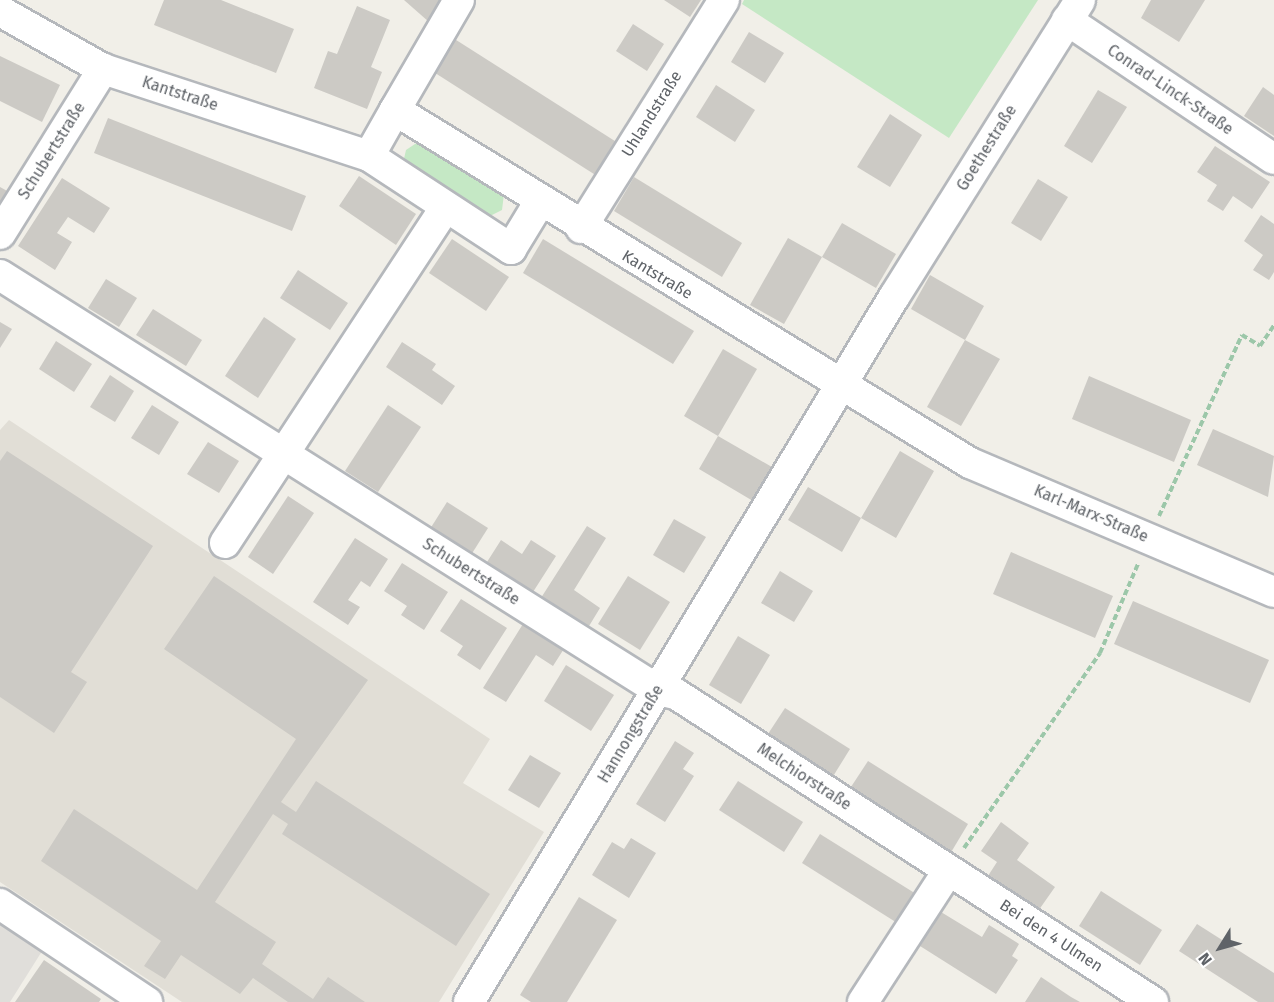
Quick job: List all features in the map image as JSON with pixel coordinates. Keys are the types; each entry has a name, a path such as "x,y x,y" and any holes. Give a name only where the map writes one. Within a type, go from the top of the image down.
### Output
{"street":[{"path":"369,156 459,0"},
{"name":"Uhlandstraße","path":"580,228 724,0"},
{"name":"Conrad-Linck-Straße","path":"1073,10 1274,159"},
{"name":"Goethestraße","path":"840,388 1073,10"},
{"name":"Kantstraße","path":"0,11 103,69 369,156 511,249 539,203"},
{"name":"Schubertstraße","path":"0,234 103,69"},
{"name":"Kantstraße","path":"395,110 539,203 840,388"},
{"path":"225,543 446,207"},
{"name":"Schubertstraße","path":"0,275 658,690"},
{"name":"Karl-Marx-Straße","path":"840,388 970,463 1274,592"},
{"name":"Hannongstraße","path":"469,1002 840,388"},
{"name":"Melchiorstraße","path":"658,690 676,694 948,871"},
{"path":"863,1002 948,871"},
{"name":"Bei den 4 Ulmen","path":"948,871 1153,1002"},
{"path":"0,904 116,994 147,1002"}],"path":[{"path":"948,871 1100,653 1149,538 1242,335 1260,346 1274,325"}],"shaded area":[{"path":"9,420 490,739 463,783 544,832 439,1002 182,1002 0,882 0,430"},
{"path":"0,919 44,948 10,1002 0,1002"}],"green space":[{"path":"744,0 1038,0 949,138 742,4"},
{"path":"418,142 504,194 502,210 486,218 403,163 406,150"}],"building":[{"path":"164,0 221,0 294,29 276,73 154,25"},
{"path":"404,0 442,0 429,22"},
{"path":"664,0 701,0 690,17"},
{"path":"1151,0 1205,0 1179,42 1141,18"},
{"path":"357,6 390,20 371,67 382,72 367,109 314,88 328,51 337,54"},
{"path":"633,24 664,44 647,71 616,51"},
{"path":"749,32 784,53 765,83 731,62"},
{"path":"453,38 618,143 597,176 432,71"},
{"path":"0,56 60,85 42,122 0,101"},
{"path":"716,85 755,110 735,142 696,117"},
{"path":"1263,87 1274,95 1274,136 1244,116"},
{"path":"1098,90 1127,107 1092,163 1064,146"},
{"path":"890,114 922,135 890,187 857,167"},
{"path":"108,118 306,196 292,231 94,153"},
{"path":"1215,146 1270,182 1252,209 1233,196 1223,211 1207,201 1217,185 1197,172"},
{"path":"359,176 416,214 396,245 339,206"},
{"path":"634,177 742,243 722,277 614,211"},
{"path":"62,178 110,208 94,233 68,217 57,233 72,242 55,270 18,246"},
{"path":"1038,179 1068,197 1041,241 1011,223"},
{"path":"0,187 9,192 0,206"},
{"path":"1261,215 1274,224 1274,272 1269,280 1253,270 1263,255 1244,241"},
{"path":"842,223 896,254 876,288 822,257"},
{"path":"788,238 822,257 784,324 750,305"},
{"path":"452,239 509,277 486,311 429,273"},
{"path":"543,239 694,331 673,364 523,273"},
{"path":"298,270 348,303 330,330 280,298"},
{"path":"930,275 984,306 965,340 911,309"},
{"path":"106,279 137,298 119,327 88,308"},
{"path":"153,309 202,340 186,366 136,335"},
{"path":"264,317 296,339 258,398 225,376"},
{"path":"0,322 12,329 0,348"},
{"path":"965,340 1000,359 961,426 927,407"},
{"path":"56,341 92,364 74,392 39,369"},
{"path":"402,342 436,364 432,370 455,386 442,405 386,367"},
{"path":"723,349 757,369 718,436 684,416"},
{"path":"110,375 134,391 115,422 90,407"},
{"path":"1089,376 1191,420 1174,462 1072,419"},
{"path":"152,405 179,422 159,455 131,438"},
{"path":"388,405 421,427 378,492 345,471"},
{"path":"1213,429 1274,456 1268,497 1197,465"},
{"path":"718,436 772,467 753,501 699,469"},
{"path":"208,442 239,461 219,493 187,474"},
{"path":"7,451 153,546 71,672 87,682 54,733 0,697 0,461"},
{"path":"900,451 934,471 896,538 861,518"},
{"path":"808,487 861,518 842,552 788,520"},
{"path":"288,496 314,513 273,574 248,557"},
{"path":"447,502 488,528 471,555 430,529"},
{"path":"674,519 706,537 684,573 653,555"},
{"path":"587,526 606,538 574,590 600,608 586,631 539,601"},
{"path":"355,538 388,559 370,587 361,581 348,600 360,607 348,625 313,602"},
{"path":"501,540 522,554 531,540 556,556 533,592 487,562"},
{"path":"1011,552 1113,596 1095,638 993,594"},
{"path":"402,563 448,592 424,630 401,615 407,606 384,591"},
{"path":"780,571 813,591 794,622 761,603"},
{"path":"214,576 368,680 281,802 296,812 316,781 490,894 456,946 282,834 288,824 273,814 215,902 276,942 262,964 313,999 328,977 365,1002 288,1002 253,978 240,994 181,955 165,979 144,966 161,941 41,861 74,809 197,890 296,739 164,649"},
{"path":"628,576 670,602 640,650 598,624"},
{"path":"461,599 507,628 480,670 457,655 463,646 440,631"},
{"path":"1133,601 1269,660 1250,703 1114,644"},
{"path":"526,619 567,644 553,666 536,655 506,702 483,688"},
{"path":"738,636 770,655 741,704 709,685"},
{"path":"566,665 614,695 591,731 544,701"},
{"path":"785,708 850,749 832,778 766,737"},
{"path":"675,741 694,753 683,769 694,776 665,822 636,804"},
{"path":"530,755 561,773 539,808 508,790"},
{"path":"868,761 968,824 950,854 849,790"},
{"path":"738,781 803,822 784,852 719,810"},
{"path":"1001,822 1029,843 1017,860 1055,887 1036,914 986,879 997,862 981,851"},
{"path":"820,834 921,897 902,926 802,863"},
{"path":"631,838 656,853 629,898 592,875 612,842 624,849"},
{"path":"1101,891 1162,930 1140,965 1079,926"},
{"path":"579,897 617,920 567,1002 531,1002 520,995"},
{"path":"941,912 982,937 989,925 1019,944 1012,956 1018,960 996,994 920,946"},
{"path":"1197,924 1274,973 1274,1002 1258,1002 1179,951"},
{"path":"44,960 101,999 99,1002 15,1002"},
{"path":"1041,977 1071,997 1080,1002 1025,1002"}]}
